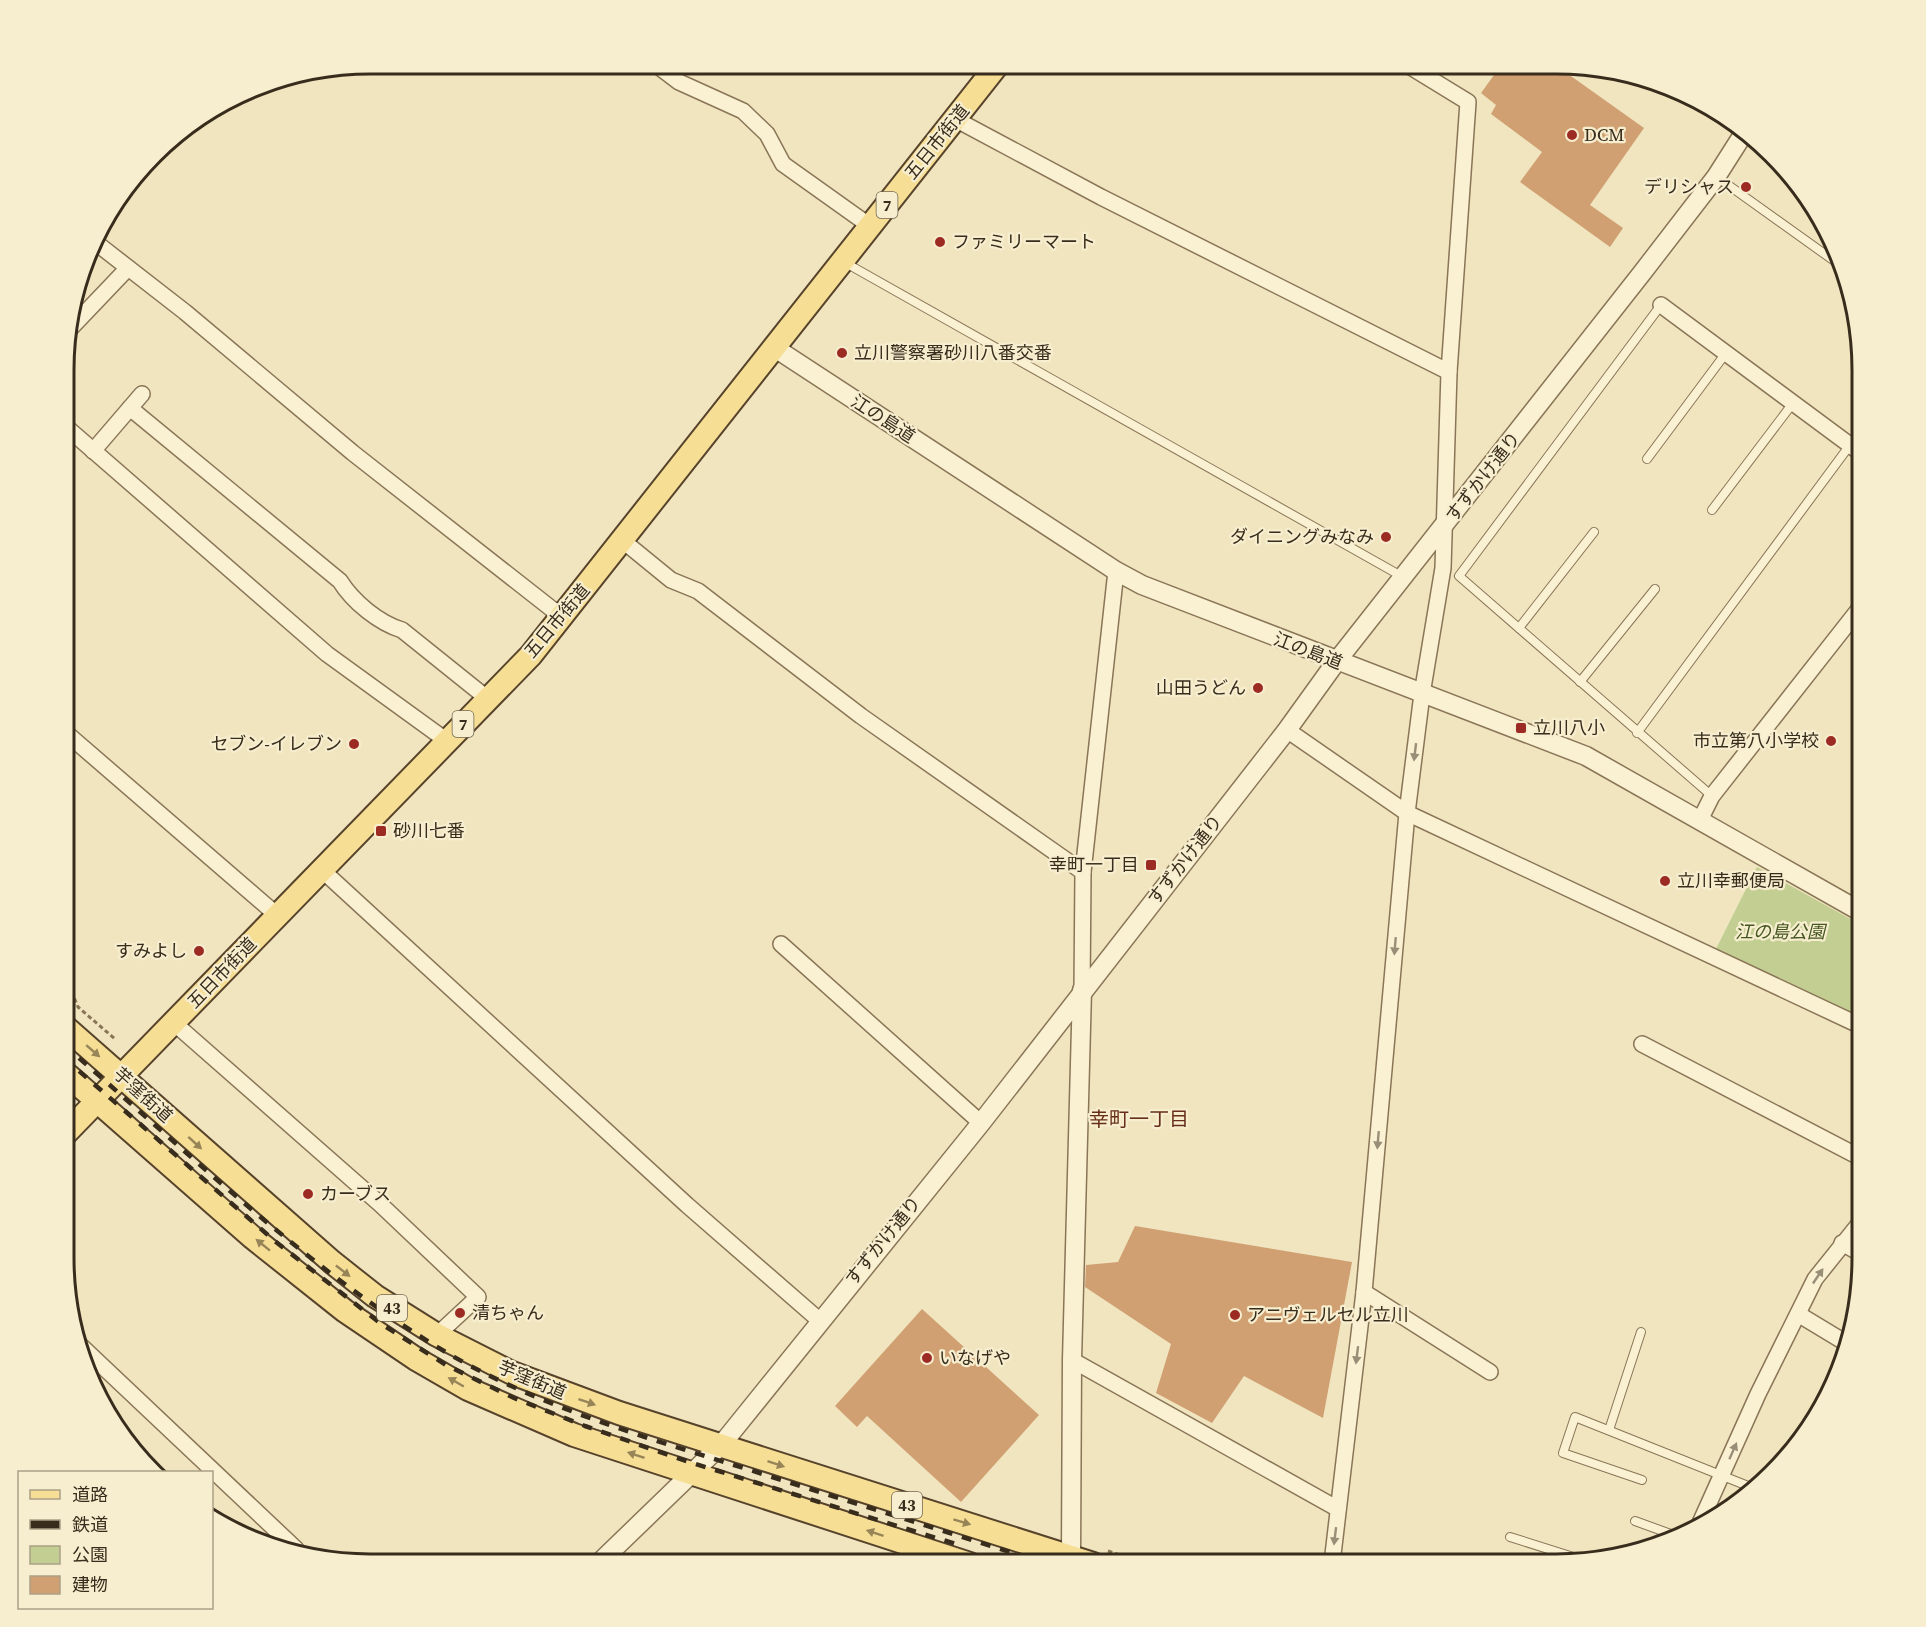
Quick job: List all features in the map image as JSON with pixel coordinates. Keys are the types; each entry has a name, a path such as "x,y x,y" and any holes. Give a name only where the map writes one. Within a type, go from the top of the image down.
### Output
{"main road":[{"name":"五日市街道","path":"74,1125 488,699 562,617 991,74"},
{"name":"芋窪街道","path":"74,1034 122,1075 196,1145 332,1262 375,1296 437,1335 512,1372 562,1393 1052,1554"},
{"name":"芋窪街道","path":"74,1081 252,1237 345,1311 406,1353 468,1389 574,1436 939,1554"}],"street":[{"path":"669,74 680,82 743,111 767,134 783,164 870,226"},
{"path":"1333,1554 1364,1292 1407,813 1422,694 1443,568 1446,525 1449,372 1468,102 1423,74"},
{"path":"955,120 1101,197 1449,372"},
{"name":"すずかけ通り","path":"608,1554 722,1444 819,1320 981,1123 1082,990 1287,730 1336,662 1446,525 1716,177 1741,138"},
{"path":"101,246 353,453 562,617"},
{"path":"78,321 128,268"},
{"path":"1661,305 1852,447"},
{"name":"江の島道","path":"775,348 1116,572 1142,585 1336,662 1586,756 1852,907"},
{"path":"93,451 142,394"},
{"path":"130,408 340,581 347,593 389,626 402,630 488,699"},
{"path":"74,434 327,654 447,741"},
{"path":"622,540 671,580 698,591 861,716 1083,872"},
{"path":"1070,1554 1083,872 1116,572"},
{"path":"1700,820 1712,796 1852,618"},
{"path":"1287,730 1407,813 1852,1022"},
{"path":"74,740 278,916"},
{"path":"322,870 687,1205 819,1320"},
{"path":"781,944 981,1123"},
{"path":"174,1023 380,1204 478,1297 437,1335"},
{"path":"1642,1044 1852,1154"},
{"path":"1704,1514 1815,1279 1852,1232"},
{"path":"1842,1243 1852,1249"},
{"path":"1364,1292 1490,1372"},
{"path":"1798,1314 1840,1340"},
{"path":"89,1354 288,1542"},
{"path":"1072,1360 1338,1509"}],"lane":[{"path":"1716,177 1831,259"},
{"path":"842,261 1403,577"},
{"path":"1661,305 1460,576 1637,733 1712,796"},
{"path":"1647,459 1726,353"},
{"path":"1712,510 1793,403"},
{"path":"1637,733 1852,455"},
{"path":"1519,628 1594,532"},
{"path":"1580,682 1655,589"},
{"path":"1610,1430 1641,1332"},
{"path":"1642,1480 1563,1453 1575,1417 1746,1485"},
{"path":"1635,1521 1666,1532"},
{"path":"1510,1537 1563,1554"}],"path":[{"path":"74,997 78,1007"},
{"path":"74,1005 115,1040"}],"green space":[{"name":"江の島公園","path":"1757,867 1852,920 1852,1014 1714,953"}],"building":[{"path":"1495,74 1568,74 1644,128 1590,205 1623,228 1610,247 1520,182 1542,152 1491,114 1496,105 1481,93"},
{"name":"アニヴェルセル立川","path":"1135,1226 1352,1262 1323,1418 1244,1376 1212,1423 1156,1393 1171,1344 1085,1287 1086,1265 1118,1262"},
{"name":"いなげや","path":"922,1309 1039,1415 961,1502 867,1416 857,1427 835,1406"}],"railway":[{"path":"74,1054 203,1168 299,1248 398,1322 449,1354 517,1389 624,1430 1016,1554"},
{"path":"74,1067 276,1242 380,1323 446,1365 514,1398 585,1426 689,1462 956,1544"}],"place":[{"name":"DCM","path":"1572,135"},
{"name":"デリシャス","path":"1746,187"},
{"name":"ファミリーマート","path":"940,242"},
{"name":"立川警察署砂川八番交番","path":"842,353"},
{"name":"ダイニングみなみ","path":"1386,537"},
{"name":"山田うどん","path":"1258,688"},
{"name":"立川八小","path":"1521,728"},
{"name":"市立第八小学校","path":"1831,741"},
{"name":"セブン-イレブン","path":"354,744"},
{"name":"砂川七番","path":"381,831"},
{"name":"幸町一丁目","path":"1151,865"},
{"name":"立川幸郵便局","path":"1665,881"},
{"name":"すみよし","path":"199,951"},
{"name":"カーブス","path":"308,1194"},
{"name":"清ちゃん","path":"460,1313"},
{"name":"アニヴェルセル立川","path":"1235,1315"},
{"name":"いなげや","path":"927,1358"}],"district":[{"name":"幸町一丁目","path":"1139,1119"}]}
